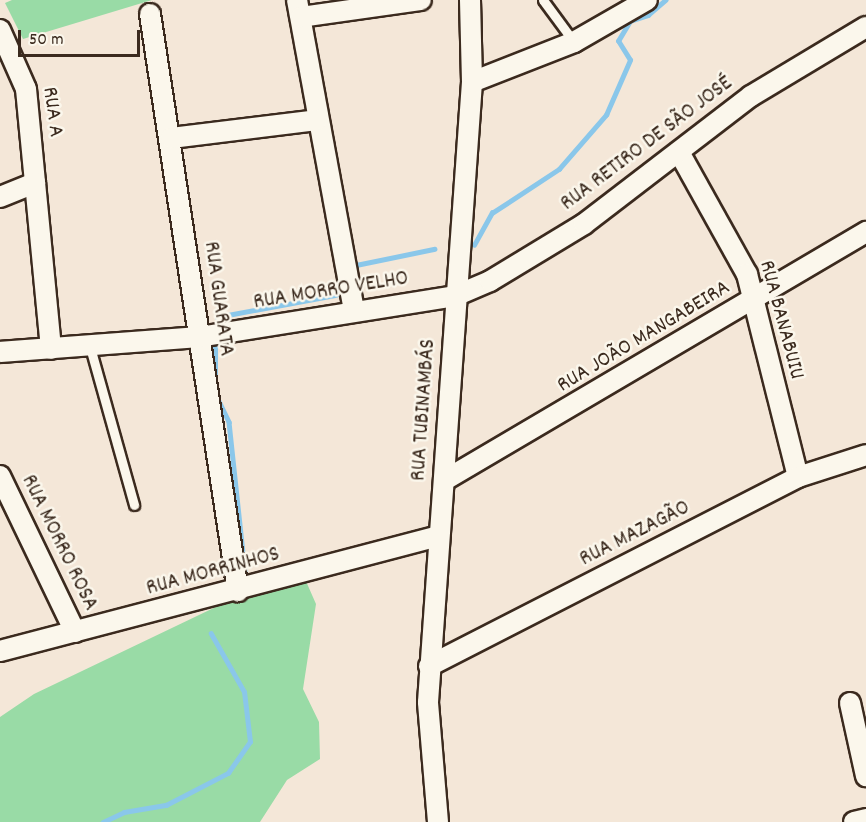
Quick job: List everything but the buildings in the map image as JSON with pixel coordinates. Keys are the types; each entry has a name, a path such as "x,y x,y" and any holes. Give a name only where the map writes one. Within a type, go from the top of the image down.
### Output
{"street":[{"path":"354,310 317,120 299,9 421,0"},
{"name":"RUA TUBINAMBÁS","path":"438,822 428,737 429,666 438,536 445,480 455,296 472,82 470,0"},
{"path":"472,82 574,42 647,0"},
{"name":"RUA GUARATA","path":"150,14 171,138 199,337 224,472 238,591"},
{"name":"RUA RETIRO DE SÃO JOSÉ","path":"455,296 490,281 584,224 751,96 866,27"},
{"name":"RUA A","path":"0,30 26,89 51,349"},
{"path":"171,138 317,120"},
{"name":"RUA BANABUIU","path":"679,152 741,262 753,299 798,477"},
{"path":"0,197 35,183"},
{"name":"RUA JOÃO MANGABEIRA","path":"445,480 866,232"},
{"name":"RUA MORRO VELHO","path":"0,352 199,337 354,310 455,296"},
{"name":"RUA MAZAGÃO","path":"429,666 798,477 866,455"},
{"name":"RUA MORRO ROSA","path":"0,476 75,632"},
{"name":"RUA MORRINHOS","path":"0,651 238,591 438,536"},
{"path":"850,703 866,776"},
{"path":"854,822 866,819"}],"lane":[{"path":"543,0 574,42"},
{"path":"90,347 134,504"}],"green space":[{"path":"12,0 152,0 23,39 5,3"},
{"path":"305,579 316,604 303,689 319,722 320,759 287,780 260,822 0,822 0,717 34,694 222,604"}],"waterway":[{"path":"474,245 492,213 559,169 606,115 630,60 618,41 630,21 648,15 665,0"},
{"path":"356,265 434,249"},
{"path":"217,317 336,295"},
{"path":"215,348 215,378"},
{"path":"216,395 229,422 245,571"},
{"path":"103,822 124,812 166,805 228,773 250,742 244,692 211,634"}]}
